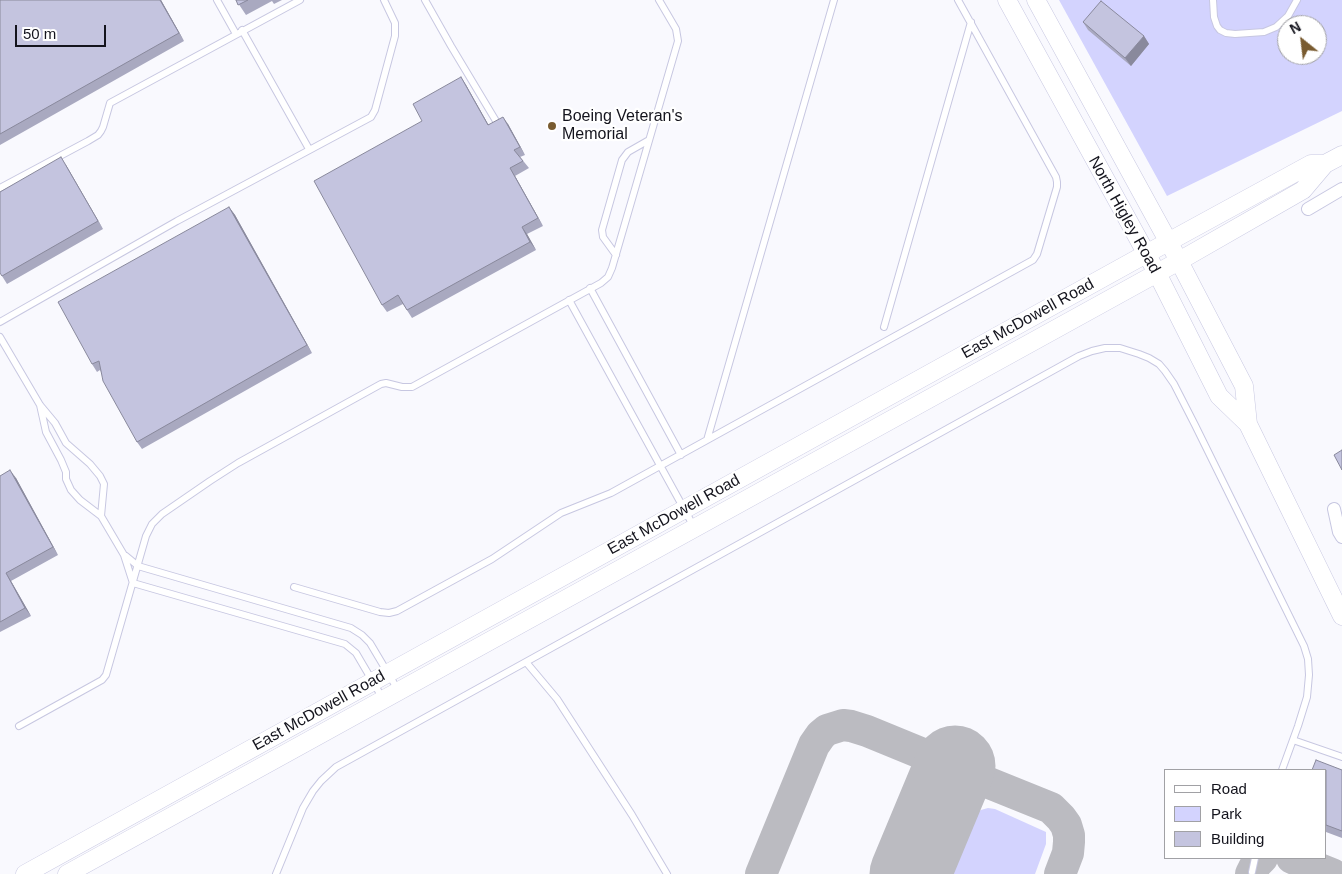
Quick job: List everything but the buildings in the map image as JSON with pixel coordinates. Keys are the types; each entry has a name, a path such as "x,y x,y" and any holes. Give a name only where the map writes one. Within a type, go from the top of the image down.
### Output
{"main road":[{"name":"North Higley Road","path":"1007,0 1146,254 1219,396 1248,424 1342,616"},
{"name":"North Higley Road","path":"1036,0 1180,260 1244,386 1248,424"},
{"name":"East McDowell Road","path":"67,874 1180,260 1303,190 1325,164 1342,155"},
{"name":"East McDowell Road","path":"25,874 1169,241 1311,164 1325,164"}],"street":[{"path":"1308,209 1342,189"},
{"path":"1334,509 1342,536"}],"lane":[{"path":"217,0 239,32 310,149"},
{"path":"0,188 98,134 101,131 110,102 300,0"},
{"path":"0,322 176,222 371,117 375,110 395,36 395,23 384,0"},
{"path":"425,0 496,121"},
{"path":"19,726 104,678 108,672 148,530 157,519 238,463 383,383 412,387 601,283 608,277 678,41 676,29 660,0"},
{"path":"707,440 834,0"},
{"path":"294,587 380,612 393,612 492,559 561,513 604,496 661,466 1030,262 1035,257 1058,182 958,0"},
{"path":"1213,0 1214,17 1220,30 1226,33 1243,34 1264,32 1276,27 1288,16 1297,0"},
{"path":"884,327 970,22"},
{"path":"616,255 603,237 602,230 622,160 628,152 650,140"},
{"path":"590,288 681,455"},
{"path":"569,300 695,528"},
{"path":"0,337 40,405 55,423 66,443 90,464 100,476 104,484 101,516"},
{"path":"276,874 303,808 313,791 328,774 352,758 1079,356 1105,348 1131,350 1149,358 1159,364 1174,384 1304,646 1310,675 1307,697 1282,769"},
{"path":"40,405 46,432 61,460 70,490 101,516 124,555 133,583"},
{"path":"124,555 138,566 351,628 370,643 380,677 391,695"},
{"path":"133,583 345,644 380,677 391,695"},
{"path":"526,662 557,699 632,815 667,874"},
{"path":"1293,740 1342,757"},
{"path":"1252,872 1255,859"}],"green space":[{"path":"1059,0 1342,0 1342,111 1167,196"},
{"path":"988,808 995,809 1046,832 1046,844 1035,874 949,874 972,816"}],"taxiway":[{"path":"761,874 814,745 827,730 843,725 867,731 955,766 989,783 1051,808 1066,825 1069,835 1068,853 1060,874"},
{"path":"1251,874 1261,859"},
{"path":"1294,859 1332,874"}],"runway":[{"path":"910,874 955,766"}],"place":[{"name":"Boeing Veteran's Memorial","path":"552,126"}]}
